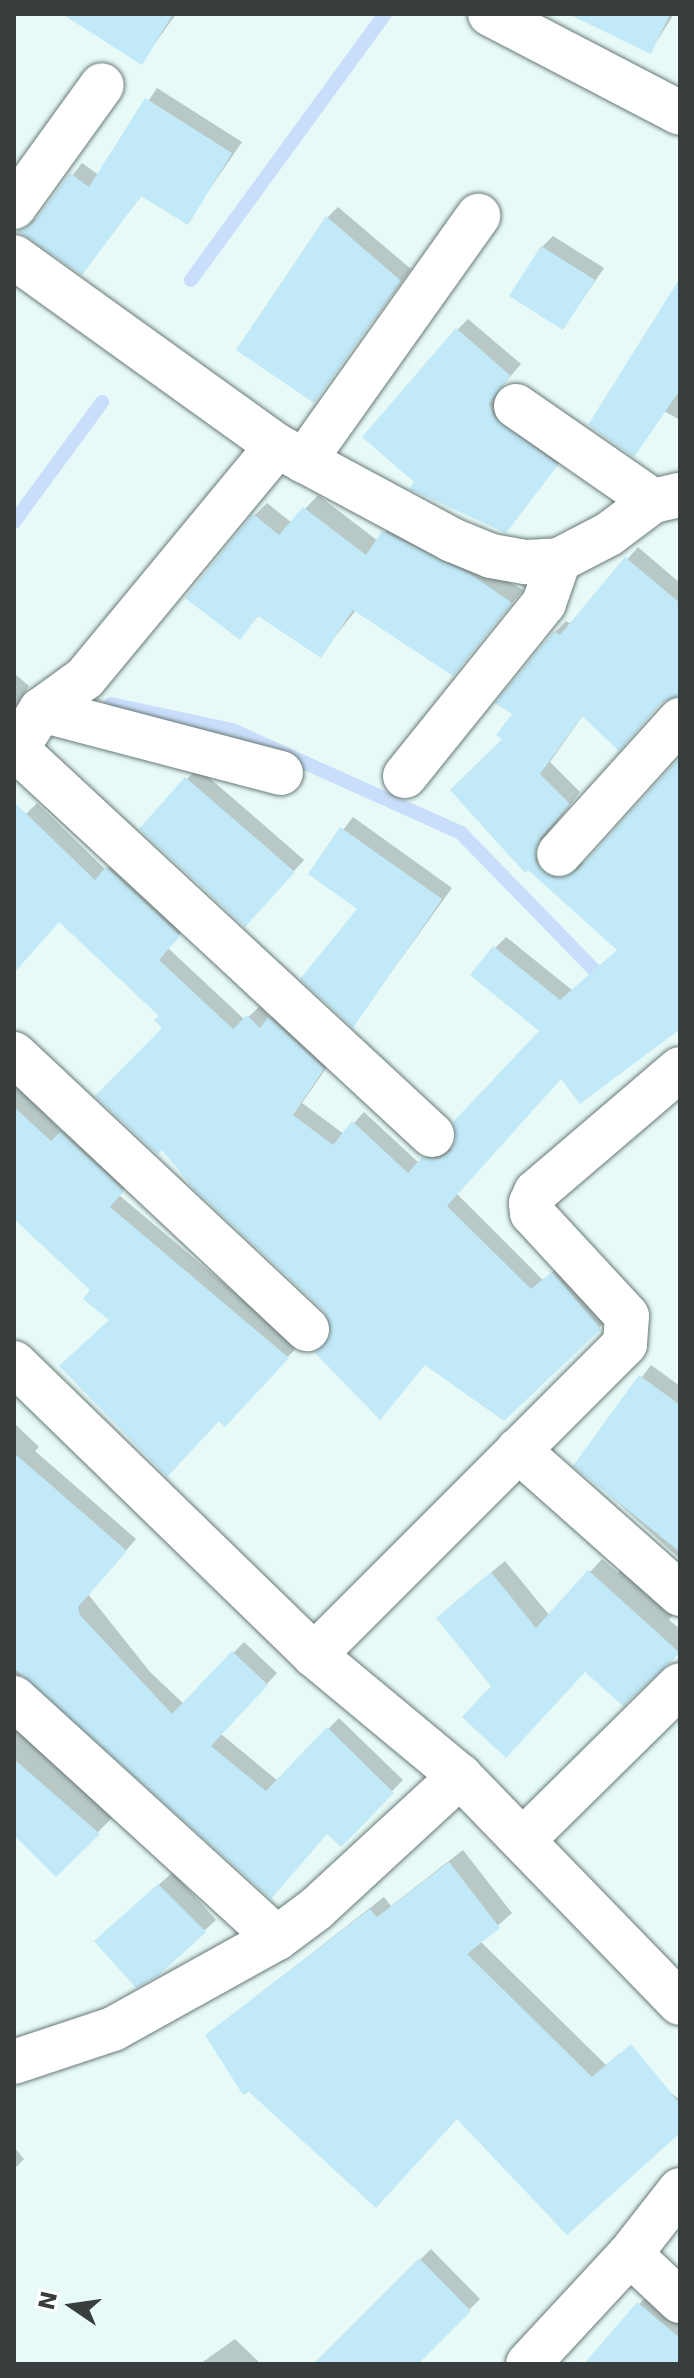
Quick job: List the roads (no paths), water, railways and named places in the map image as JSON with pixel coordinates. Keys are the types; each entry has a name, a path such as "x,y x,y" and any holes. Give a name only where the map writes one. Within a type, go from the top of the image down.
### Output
{"street":[{"path":"490,14 680,113"},
{"path":"14,207 102,85"},
{"path":"432,1135 16,752 41,710 85,678 291,454 478,216"},
{"path":"14,257 291,454 452,540 491,556 559,560 609,534 666,498 516,406"},
{"path":"405,776 544,603 559,560"},
{"path":"41,710 281,773"},
{"path":"559,854 680,720"},
{"path":"14,1054 307,1329"},
{"path":"314,1655 625,1344 627,1316 532,1213 531,1203 536,1192 680,1069"},
{"path":"14,1363 314,1655 460,1776 680,2003"},
{"path":"518,1450 680,1594"},
{"path":"524,1839 680,1685"},
{"path":"14,1698 277,1938"},
{"path":"14,2062 113,2029 277,1938 316,1909 460,1776"},
{"path":"528,2364 630,2254 680,2190"},
{"path":"630,2254 680,2301"}],"waterway":[{"path":"191,280 385,14"},
{"path":"14,522 102,402"},
{"path":"111,704 232,730 461,833 607,983"}]}
